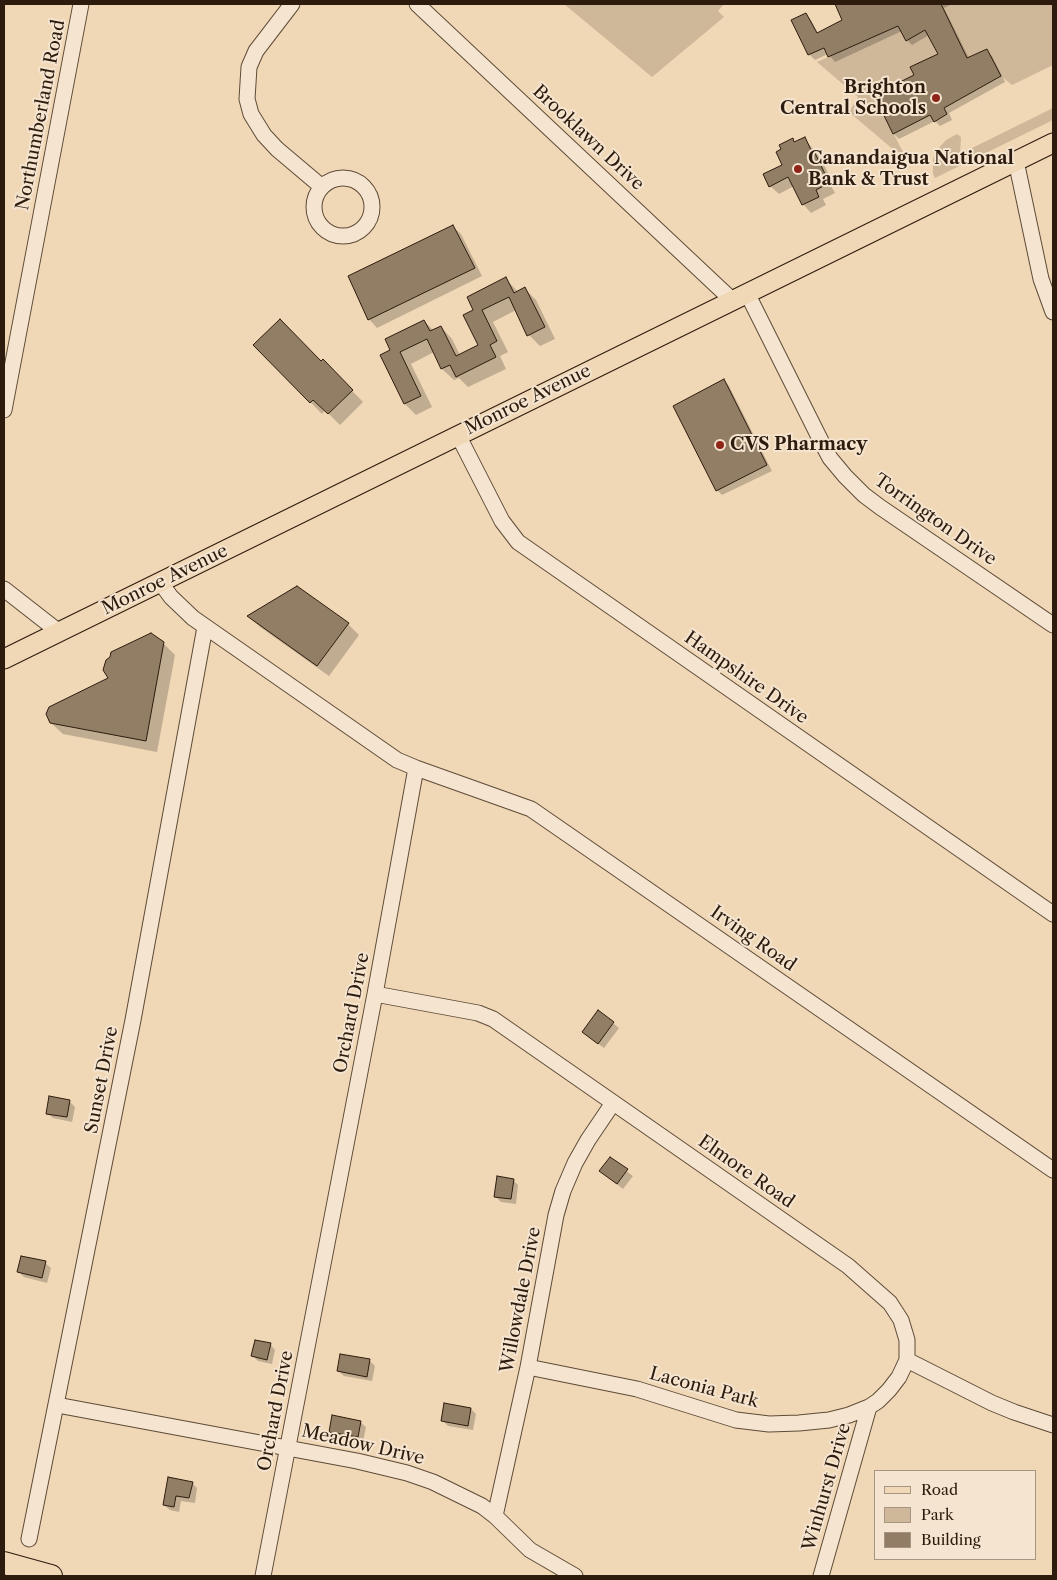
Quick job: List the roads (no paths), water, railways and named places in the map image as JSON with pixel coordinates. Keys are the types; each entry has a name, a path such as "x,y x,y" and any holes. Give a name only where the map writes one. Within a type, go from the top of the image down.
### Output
{"highway":[{"path":"4,1563 51,1576"}],"main road":[{"name":"Monroe Avenue","path":"4,659 1053,142"}],"street":[{"name":"Northumberland Road","path":"4,403 81,4"},
{"path":"292,4 256,51 249,67 247,99 251,114 264,135 277,149 322,187"},
{"name":"Brooklawn Drive","path":"417,4 740,297"},
{"path":"1016,161 1041,278 1053,312"},
{"name":"Torrington Drive","path":"740,297 830,458 845,476 864,495 880,507 1053,625"},
{"name":"Hampshire Drive","path":"458,435 502,521 518,542 1053,914"},
{"path":"160,582 171,597 205,627 397,760 416,768"},
{"path":"4,589 59,632"},
{"name":"Sunset Drive","path":"29,1539 133,1020 205,627"},
{"name":"Orchard Drive","path":"263,1576 375,994 416,768"},
{"name":"Irving Road","path":"416,768 531,809 1053,1170"},
{"name":"Elmore Road","path":"375,994 486,1016 613,1103 848,1266 890,1304 901,1320 907,1340 907,1360"},
{"name":"Willowdale Drive","path":"496,1516 528,1367 556,1214 575,1163 613,1103"},
{"path":"907,1360 1014,1412 1053,1425"},
{"name":"Laconia Park","path":"528,1367 637,1389 736,1420 769,1424 829,1420 869,1407 889,1390 899,1377 907,1360"},
{"name":"Meadow Drive","path":"56,1405 288,1447 407,1473 470,1498 496,1516 530,1550 575,1576"},
{"name":"Winhurst Drive","path":"821,1576 869,1407"}],"place":[{"name":"Brighton Central Schools","path":"936,98"},
{"name":"Canandaigua National Bank & Trust","path":"798,169"},
{"name":"CVS Pharmacy","path":"720,445"}]}
